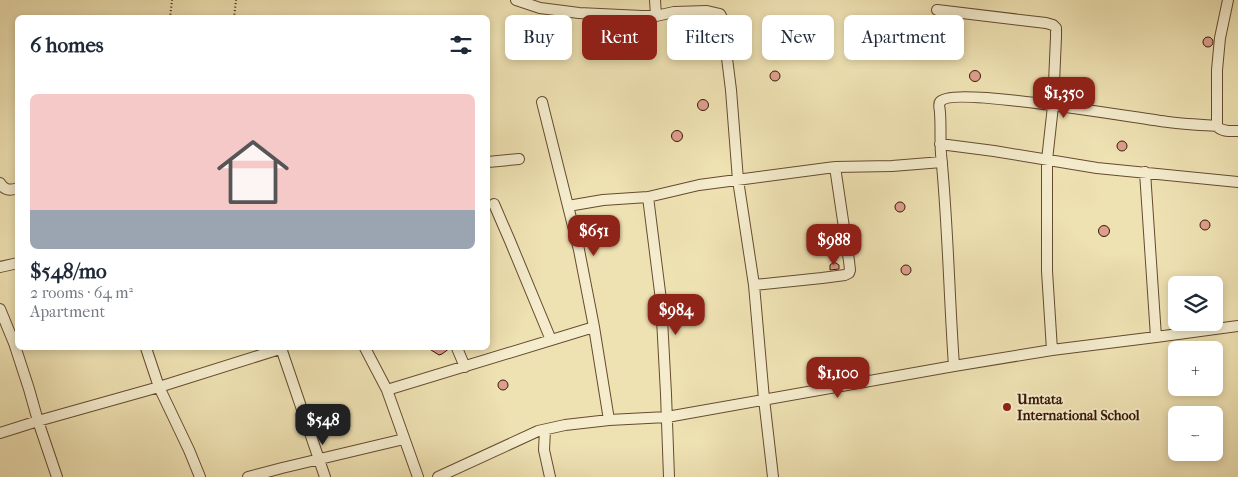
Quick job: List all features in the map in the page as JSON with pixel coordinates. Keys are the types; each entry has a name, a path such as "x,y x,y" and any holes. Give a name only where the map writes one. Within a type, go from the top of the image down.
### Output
{"street":[{"path":"655,0 656,15"},
{"path":"948,11 950,0"},
{"path":"1217,126 1217,70 1220,38 1228,0"},
{"path":"521,1 540,8 579,13 628,15"},
{"path":"937,10 1039,22 1055,26 1053,106 1047,160 1047,271 1052,350"},
{"path":"657,16 674,12 707,11 720,14 722,18 731,90 738,180 754,285 773,477"},
{"path":"954,366 939,103 944,99 955,97 989,97 1168,122 1217,126 1221,130 1238,131"},
{"path":"542,102 579,250 609,420"},
{"path":"940,144 1097,168 1238,182"},
{"path":"490,162 519,159"},
{"path":"568,206 603,200 648,197 699,185 835,167 892,166 942,162"},
{"path":"754,285 822,278 849,273 849,261 835,167"},
{"path":"1145,172 1156,338"},
{"path":"0,182 7,190 15,189"},
{"path":"648,197 661,300 669,477"},
{"path":"494,204 551,340"},
{"path":"0,267 15,264"},
{"path":"0,309 15,348"},
{"path":"438,477 538,431 565,425 609,420 667,417 1052,350 1238,326"},
{"path":"387,390 594,327"},
{"path":"16,350 57,477"},
{"path":"147,350 159,387 200,477"},
{"path":"0,434 276,350"},
{"path":"283,350 325,477"},
{"path":"366,350 387,390 418,477"},
{"path":"458,350 465,367"},
{"path":"545,430 544,450 550,477"},
{"path":"248,477 404,439"}],"path":[{"path":"170,15 172,0"},
{"path":"234,15 236,0"}],"building":[{"path":"1206,37 1210,37 1213,42 1212,46 1206,47 1203,44 1203,40"},
{"path":"773,71 777,71 780,76 779,80 773,81 770,78 770,74"},
{"path":"973,71 977,71 980,76 979,80 973,81 970,78 970,74"},
{"path":"701,100 705,100 708,105 707,109 701,110 698,107 698,103"},
{"path":"675,131 679,131 682,136 681,140 675,141 672,138 672,134"},
{"path":"1120,141 1124,141 1127,146 1126,150 1120,151 1117,148 1117,144"},
{"path":"898,202 902,202 905,207 904,211 898,212 895,209 895,205"},
{"path":"1203,220 1207,220 1210,225 1209,229 1203,230 1200,227 1200,223"},
{"path":"1102,226 1106,226 1109,231 1108,235 1102,236 1099,233 1099,229"},
{"path":"834,262 839,265 839,269 830,270 830,265"},
{"path":"904,265 908,265 911,270 910,274 904,275 901,272 901,268"},
{"path":"431,350 447,350 442,354 439,355"},
{"path":"501,380 505,380 508,385 507,389 501,390 498,387 498,383"}],"place":[{"name":"Umtata International School","path":"1007,407"}]}
